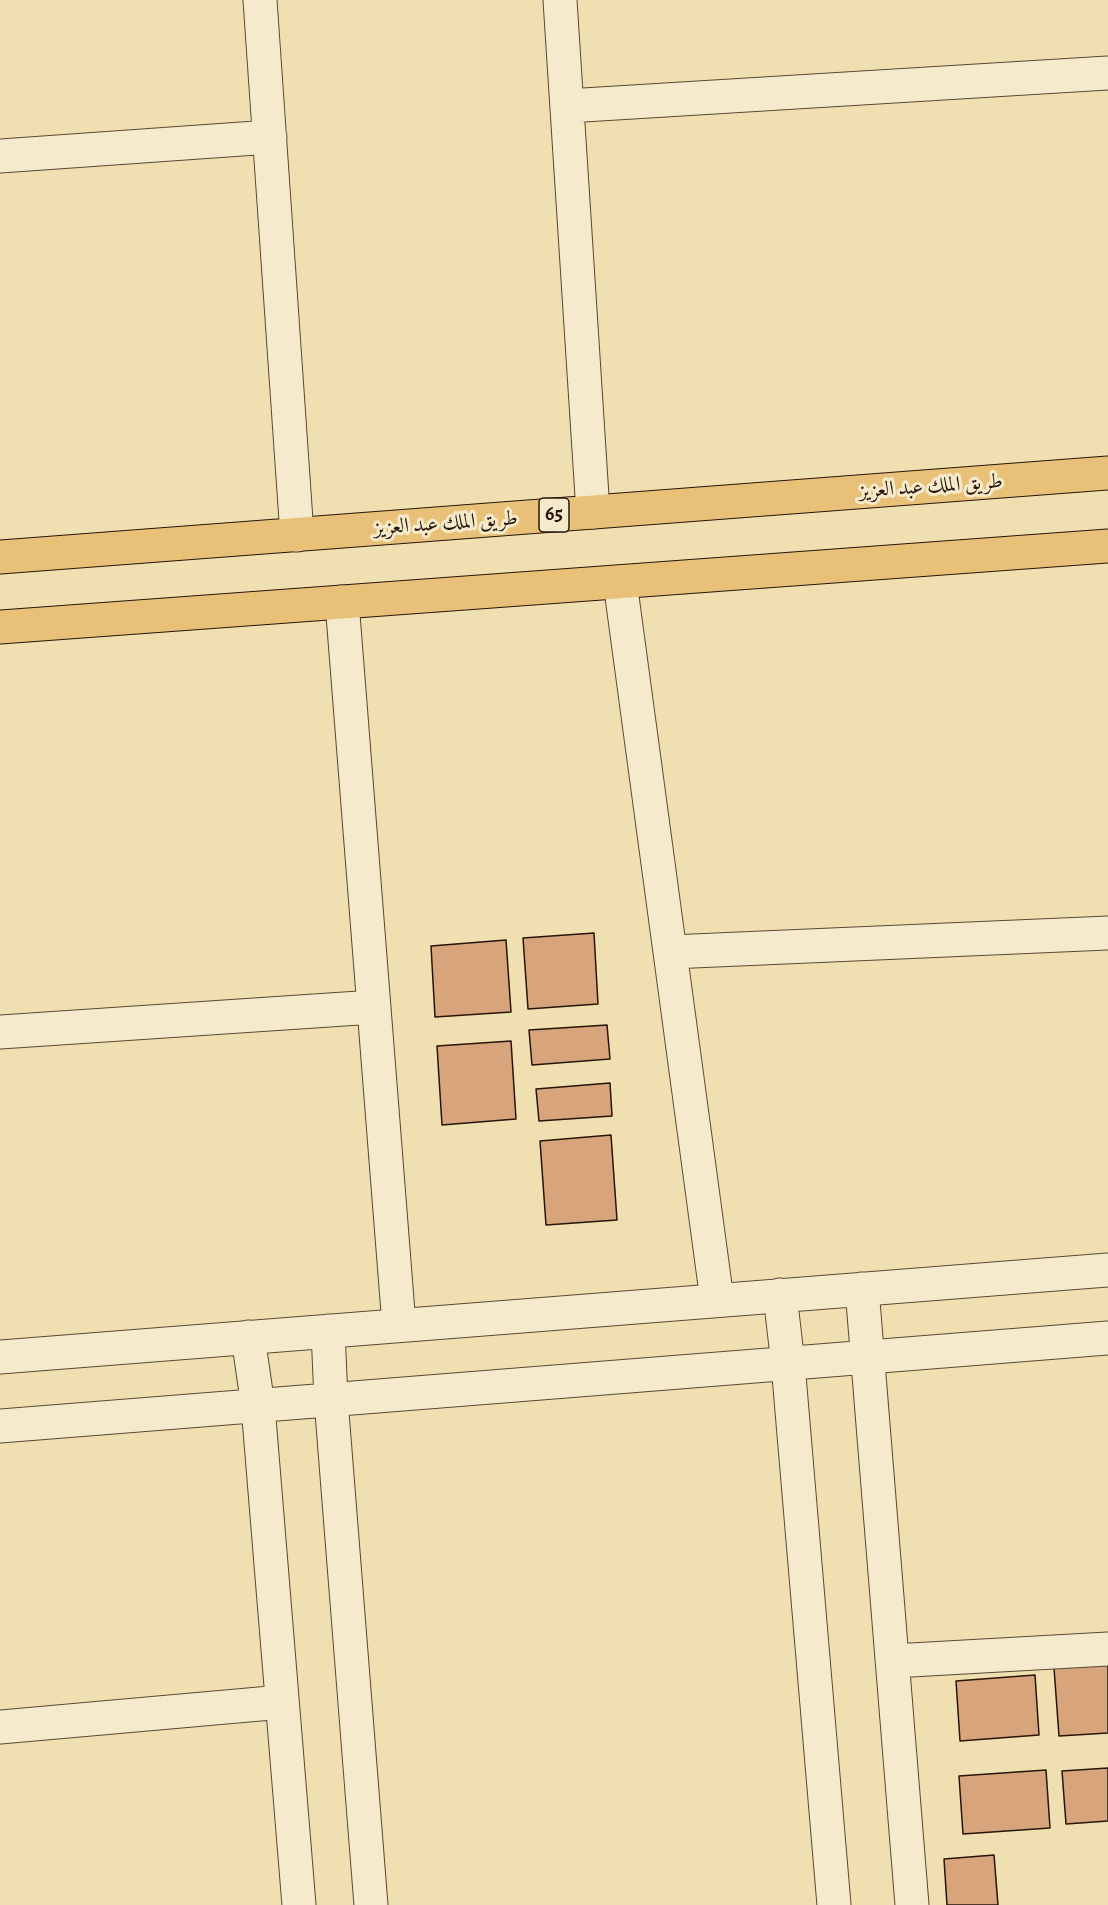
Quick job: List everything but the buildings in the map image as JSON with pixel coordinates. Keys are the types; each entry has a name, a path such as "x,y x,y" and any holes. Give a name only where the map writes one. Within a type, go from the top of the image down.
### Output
{"highway":[{"name":"طريق الملك عبد العزيز","path":"0,557 1108,473"},
{"path":"0,627 1108,546"}],"street":[{"path":"260,0 297,535"},
{"path":"560,0 594,512"},
{"path":"567,106 1108,73"},
{"path":"0,156 270,137"},
{"path":"620,582 717,1300"},
{"path":"342,602 399,1325"},
{"path":"670,952 1108,933"},
{"path":"0,1032 374,1007"},
{"path":"0,1357 1108,1269"},
{"path":"862,1289 912,1905"},
{"path":"780,1295 788,1364 834,1905"},
{"path":"328,1331 331,1400 370,1905"},
{"path":"248,1337 258,1406 299,1905"},
{"path":"0,1426 1108,1338"},
{"path":"893,1661 1108,1649"},
{"path":"0,1727 282,1702"}]}
